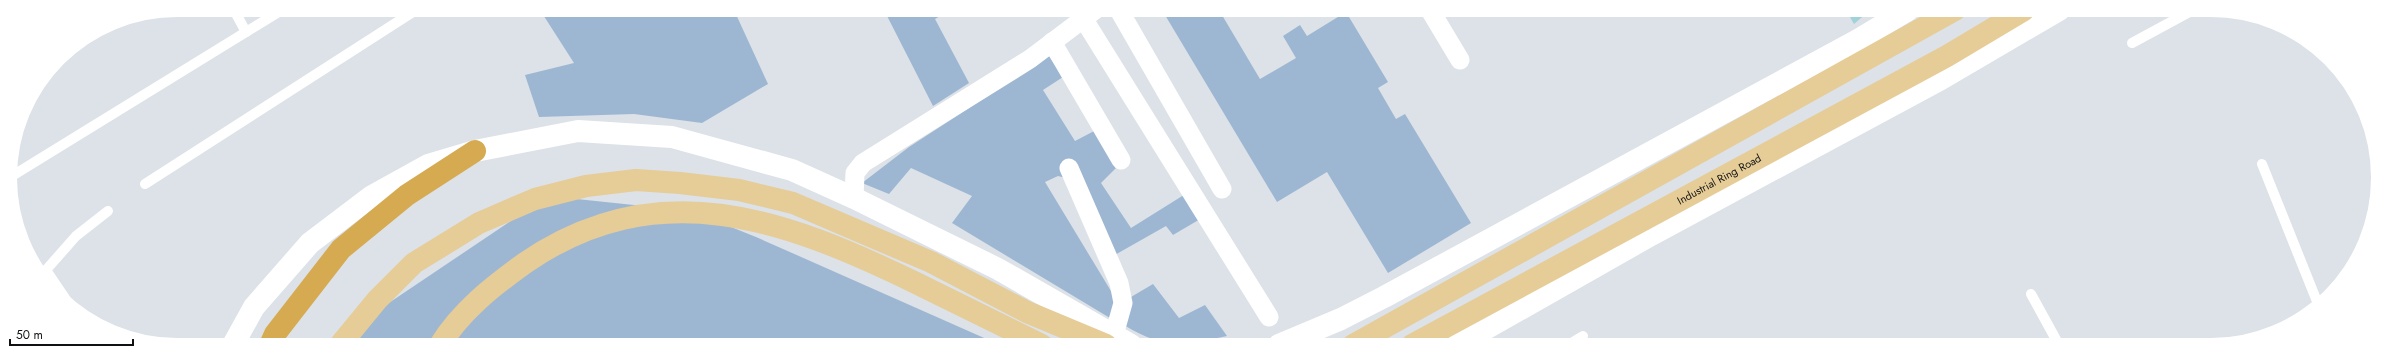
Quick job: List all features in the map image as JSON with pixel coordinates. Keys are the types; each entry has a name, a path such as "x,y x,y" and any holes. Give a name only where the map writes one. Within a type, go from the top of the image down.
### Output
{"highway":[{"path":"273,338 341,249 407,195 475,151"}],"main road":[{"path":"1366,338 1942,17"},
{"name":"Industrial Ring Road","path":"1425,338 1947,56 2012,17"},
{"path":"346,338 377,300 414,263 479,223 535,199 586,186 636,180 680,183 739,190 793,204 931,262 1027,312 1105,338"},
{"path":"444,338 450,329 493,286 544,250 597,226 644,215 691,211 732,216 774,224 814,237 858,255 1028,338"}],"street":[{"path":"854,198 855,173 864,164 1030,59 1085,17"},
{"path":"1091,17 1269,317"},
{"path":"1122,17 1222,189"},
{"path":"1434,17 1460,60"},
{"path":"1295,338 1341,319 1384,297 1858,40 1895,17"},
{"path":"1469,338 1651,235 1941,79 2047,17"},
{"path":"1052,42 1122,160"},
{"path":"237,338 254,307 310,243 372,196 428,165 475,151 578,130 672,137 792,170 854,198 998,269 1110,338"},
{"path":"1069,168 1119,283 1123,303 1118,338"}],"lane":[{"path":"238,17 246,32"},
{"path":"17,173 271,17"},
{"path":"145,184 405,17"},
{"path":"2132,43 2180,17"},
{"path":"2262,164 2316,298"},
{"path":"44,266 76,236 108,211"},
{"path":"2031,294 2055,338"}],"shaded area":[{"path":"544,17 737,17 768,84 702,123 634,114 539,117 525,75 574,63"},
{"path":"888,17 939,17 935,19 969,83 933,106"},
{"path":"1166,17 1223,17 1260,79 1296,58 1283,36 1300,25 1307,36 1338,17 1349,17 1388,82 1378,88 1396,119 1405,114 1471,223 1388,273 1327,172 1277,202"},
{"path":"1850,17 1862,17 1854,24"},
{"path":"1049,56 1063,77 1043,90 1075,141 1098,129 1120,164 1101,183 1131,228 1187,193 1202,218 1173,235 1166,226 1113,256 1078,181 1058,176 1045,182 1117,301 1110,318 952,223 972,196 911,168 889,194 862,183 909,147"},
{"path":"548,196 691,211 756,237 984,338 352,338 356,325"},
{"path":"1153,284 1179,318 1205,305 1227,336 1217,338 1149,338 1124,325 1131,297"}]}
